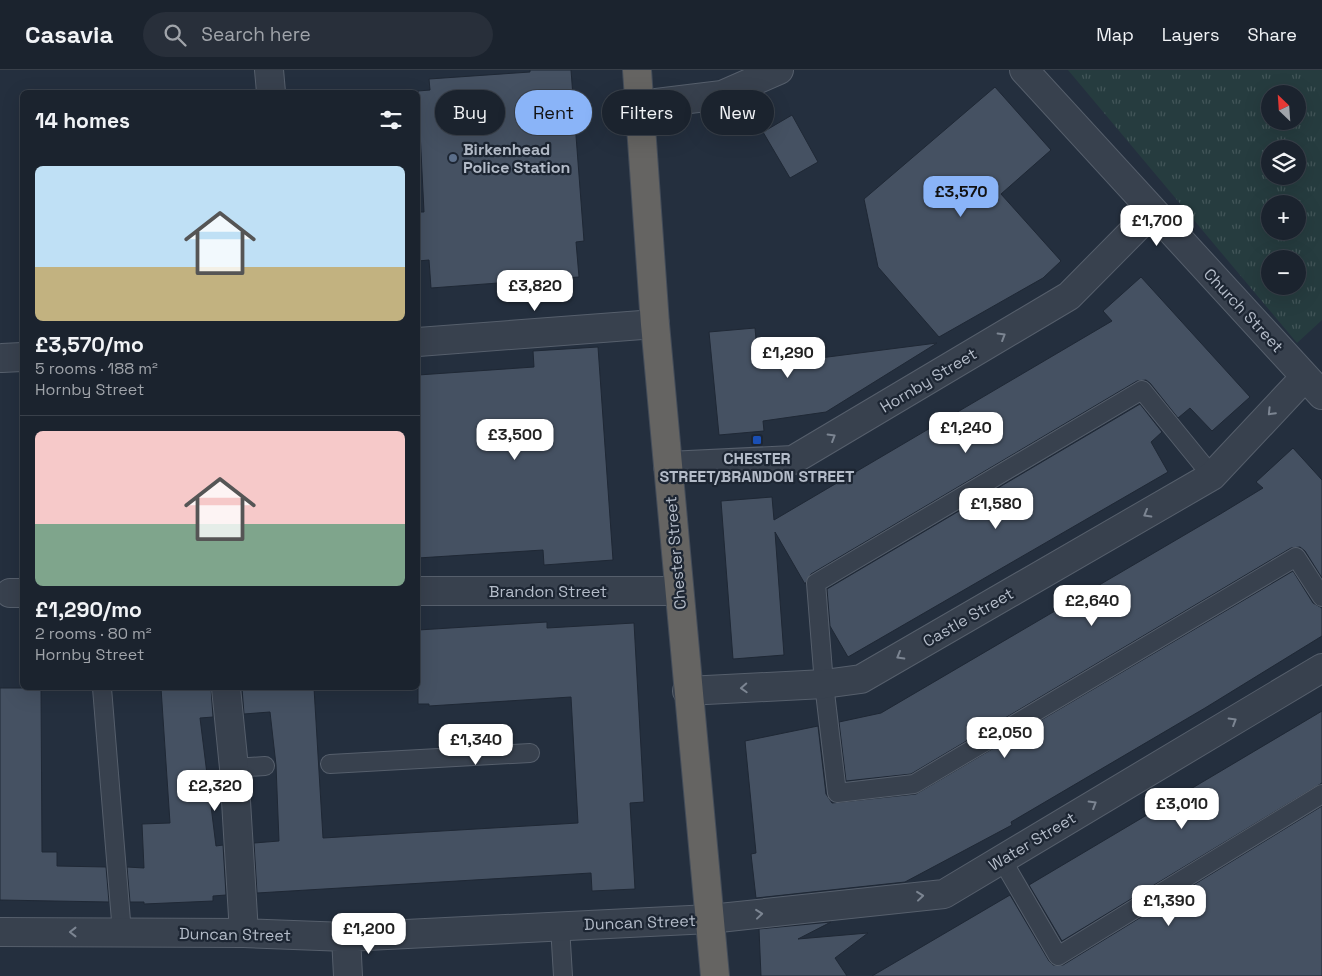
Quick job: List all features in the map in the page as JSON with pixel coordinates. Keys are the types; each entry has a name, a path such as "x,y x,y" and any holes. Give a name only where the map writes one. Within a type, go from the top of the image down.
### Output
{"highway":[{"name":"Chester Street","path":"637,70 639,90"},
{"name":"Chester Street","path":"642,135 655,324 678,591 715,976"}],"street":[{"path":"269,70 271,90"},
{"path":"691,99 722,95 779,70"},
{"name":"Church Street","path":"1024,70 1314,386"},
{"name":"Hornby Street","path":"668,466 793,460 1069,296 1153,211"},
{"path":"420,342 655,324"},
{"name":"Castle Street","path":"687,692 824,684 861,679 1212,476 1314,386"},
{"name":"Brandon Street","path":"420,591 678,591"},
{"name":"Water Street","path":"710,919 944,894 1001,858 1322,668"},
{"path":"226,690 234,768 244,933"},
{"name":"Duncan Street","path":"0,932 244,933 346,937 710,919"},
{"path":"346,937 348,976"}],"lane":[{"path":"1212,476 1142,390 816,583 824,684 837,794 914,784 1296,557 1322,597"},
{"path":"102,690 122,933"},
{"path":"330,764 530,753"},
{"path":"234,768 265,766"},
{"path":"1001,858 1058,956 1322,794"},
{"path":"560,926 563,976"}],"green space":[{"path":"1068,70 1322,70 1322,320 1297,343"}],"building":[{"name":"Birkenhead Police Station","path":"530,70 571,70 573,90 515,90 515,135 576,135 584,241 576,242 579,277 431,288 429,260 420,261 420,212 424,212 420,91 430,90 429,79 530,72"},
{"path":"995,87 1051,150 1001,194 1061,261 1043,278 939,337 878,267 864,199"},
{"path":"792,115 818,162 790,178 765,135 774,135 774,126"},
{"path":"1141,277 1250,397 1212,431 1190,408 1178,418 1150,383 1146,380 1137,381 811,574 805,584 775,532 784,655 733,659 721,501 772,497 774,520 1112,321 1103,311"},
{"path":"755,328 757,350 817,341 820,358 937,343 826,412 763,421 764,431 719,435 709,332"},
{"path":"598,347 613,560 544,565 543,550 420,558 420,375 534,367 533,351"},
{"path":"1140,404 1162,432 1151,442 1168,472 848,657 830,626 827,589"},
{"path":"1293,448 1322,480 1322,578 1305,551 1300,547 1291,548 911,774 846,781 839,722 881,713 1222,513 1263,488 1256,482"},
{"path":"1293,571 1313,603 1322,608 1322,636 1205,708 1011,822 1012,825 905,882 756,898 751,854 756,853 745,741 818,726 826,794 832,803 916,794"},
{"path":"547,622 547,628 634,623 644,802 630,803 635,889 592,891 591,873 257,893 254,843 279,841 276,765 270,712 244,714 242,690 314,690 323,838 578,823 571,697 429,706 429,704 418,704 418,690 420,690 420,630"},
{"path":"0,688 41,690 42,852 57,852 57,866 106,867 109,902 0,900"},
{"path":"161,690 211,690 213,717 200,718 216,846 223,845 226,895 213,896 213,901 144,904 144,902 130,902 127,867 144,868 142,824 170,823"},
{"path":"1322,711 1322,783 1062,941 1029,885"},
{"path":"1322,806 1322,976 872,976 1010,895 1049,961 1053,965 1063,965"},
{"path":"831,922 798,939 868,933 835,958 847,976 761,976 759,929"}],"place":[{"name":"Birkenhead Police Station","path":"453,158"},
{"name":"CHESTER STREET/BRANDON STREET","path":"757,440"}]}
